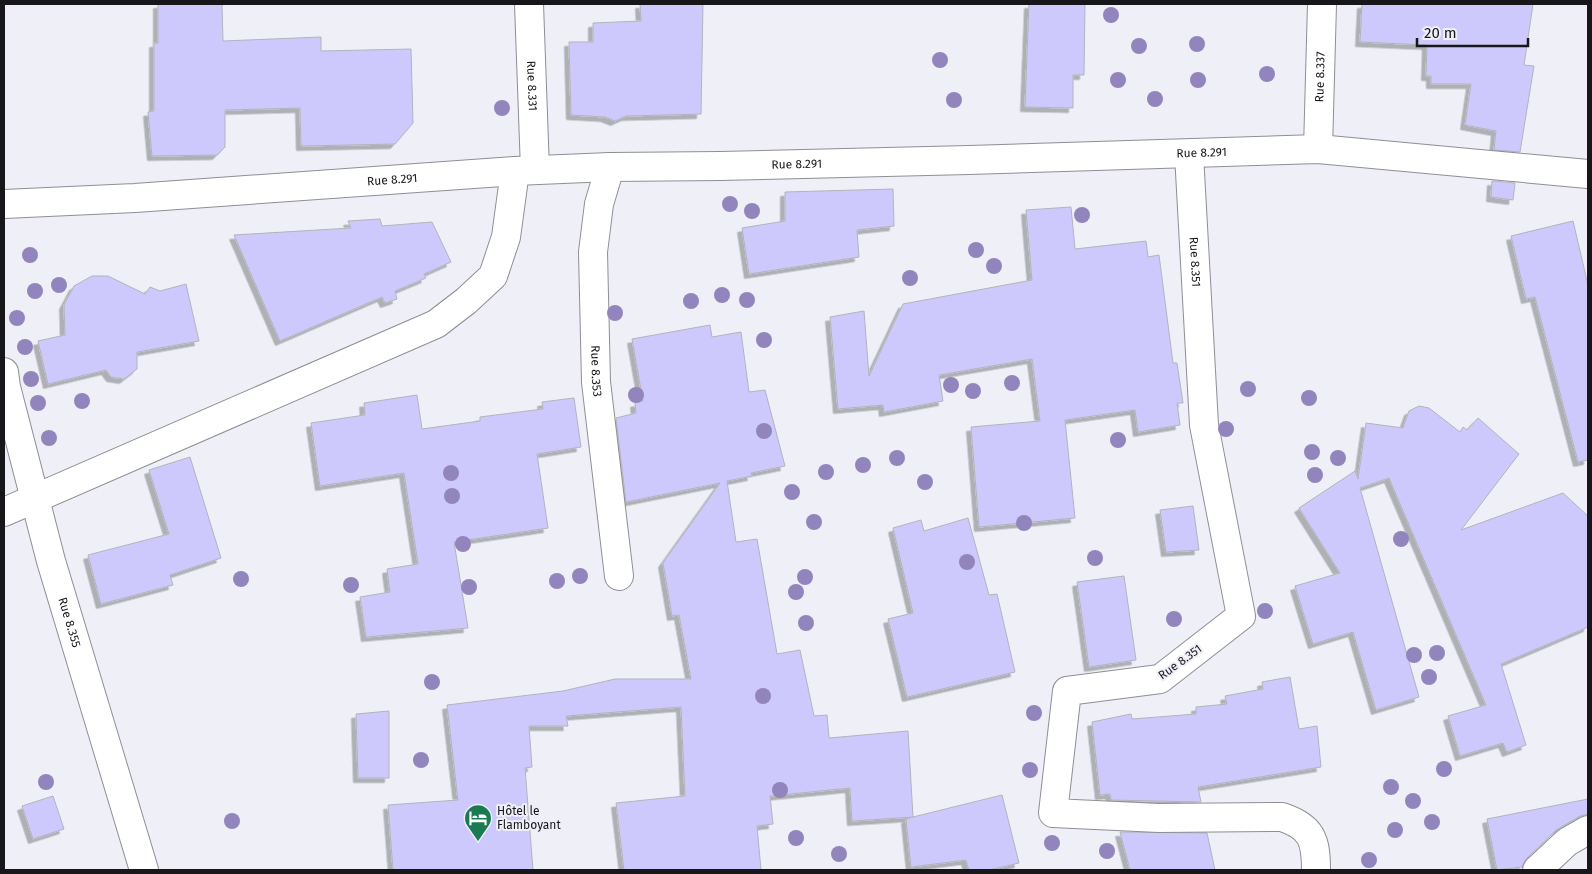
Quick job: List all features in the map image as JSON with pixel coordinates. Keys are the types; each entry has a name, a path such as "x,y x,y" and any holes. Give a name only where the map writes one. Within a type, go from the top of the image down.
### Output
{"street":[{"name":"Rue 8.331","path":"4,512 436,324 466,301 493,276 525,171 529,4"},
{"name":"Rue 8.337","path":"1318,149 1322,4"},
{"name":"Rue 8.291","path":"4,204 135,198 525,171 610,167 720,166 1318,149 1588,174"},
{"name":"Rue 8.351","path":"1189,154 1204,425 1241,616 1160,679 1067,691 1053,813 1159,818 1282,817 1297,822 1307,830 1313,844 1316,870"},
{"name":"Rue 8.353","path":"610,167 599,204 593,252 596,382 619,576"},
{"name":"Rue 8.355","path":"4,372 6,387 51,562 144,870"},
{"path":"1537,870 1567,842 1588,830"}],"building":[{"path":"158,4 222,4 223,41 321,37 321,51 411,49 413,123 395,144 301,146 300,108 225,110 225,147 217,155 152,156 148,112 154,111 154,43 158,43"},
{"path":"640,4 703,4 701,114 626,116 615,121 605,117 571,115 569,42 593,42 593,23 641,21"},
{"path":"1029,4 1085,4 1084,75 1073,75 1073,108 1025,107"},
{"path":"1362,4 1533,4 1524,65 1534,66 1520,152 1494,150 1496,131 1465,125 1471,84 1431,84 1431,76 1426,76 1427,45 1360,42"},
{"path":"1492,181 1515,183 1513,200 1491,197"},
{"path":"893,189 894,226 857,230 859,257 749,274 742,228 785,221 785,192"},
{"path":"1071,207 1075,249 1146,241 1148,257 1159,255 1173,363 1177,363 1183,403 1177,403 1180,425 1138,432 1135,410 1065,420 1075,518 979,527 971,427 1040,421 1032,359 939,375 943,401 884,412 883,405 838,409 830,317 864,311 869,376 903,304 1032,280 1026,210"},
{"path":"380,219 382,226 432,222 451,262 424,274 426,278 395,291 397,299 385,303 382,297 280,341 234,235 351,228 348,221"},
{"path":"1573,221 1588,285 1588,460 1578,462 1535,297 1526,299 1511,236"},
{"path":"92,276 108,276 145,294 150,287 160,291 186,284 199,341 137,352 137,369 124,379 111,377 106,370 48,384 38,341 65,335 64,305 74,286"},
{"path":"710,325 712,337 741,332 749,392 765,390 785,466 751,473 752,476 727,481 736,542 757,539 777,654 800,650 814,716 827,715 829,738 908,731 913,817 852,821 850,788 770,796 773,824 757,826 761,870 624,870 616,803 685,796 681,707 566,716 568,726 529,726 532,767 525,768 533,870 393,870 388,805 458,800 447,705 563,691 615,679 691,679 679,615 672,616 663,563 720,483 626,502 616,418 636,413 635,403 643,401 632,339"},
{"path":"417,395 422,429 480,421 480,417 543,409 542,402 574,398 581,447 537,454 548,528 454,542 468,628 366,637 360,597 390,592 387,569 418,564 404,473 320,486 311,423 365,415 364,403"},
{"path":"1419,406 1429,408 1460,432 1463,427 1467,430 1478,418 1519,454 1461,530 1563,493 1588,516 1588,627 1501,664 1526,745 1507,752 1503,743 1460,756 1448,716 1486,705 1389,478 1360,488 1419,697 1376,710 1353,632 1313,644 1295,586 1340,573 1299,508 1355,471 1358,479 1366,423 1403,428 1409,411"},
{"path":"190,457 221,558 170,575 173,585 101,604 88,555 169,534 149,470"},
{"path":"1193,506 1199,550 1166,552 1160,510"},
{"path":"968,518 989,595 997,594 1015,672 907,697 888,619 913,613 893,528 921,520 924,531"},
{"path":"1124,576 1136,660 1089,667 1077,582"},
{"path":"1290,677 1299,729 1317,726 1321,767 1198,787 1201,802 1111,800 1110,794 1100,795 1092,722 1131,714 1132,719 1196,714 1196,707 1227,704 1225,696 1263,689 1262,682"},
{"path":"389,711 389,778 358,778 356,714"},
{"path":"1002,795 1019,863 989,870 969,870 966,860 911,867 906,819"},
{"path":"53,796 64,829 33,839 22,806"},
{"path":"1588,799 1588,814 1580,816 1556,830 1526,859 1522,867 1497,870 1487,819"},
{"path":"1120,832 1207,833 1215,870 1130,870"}],"place":[{"name":"Hôtel le Flamboyant","path":"478,842"}]}
